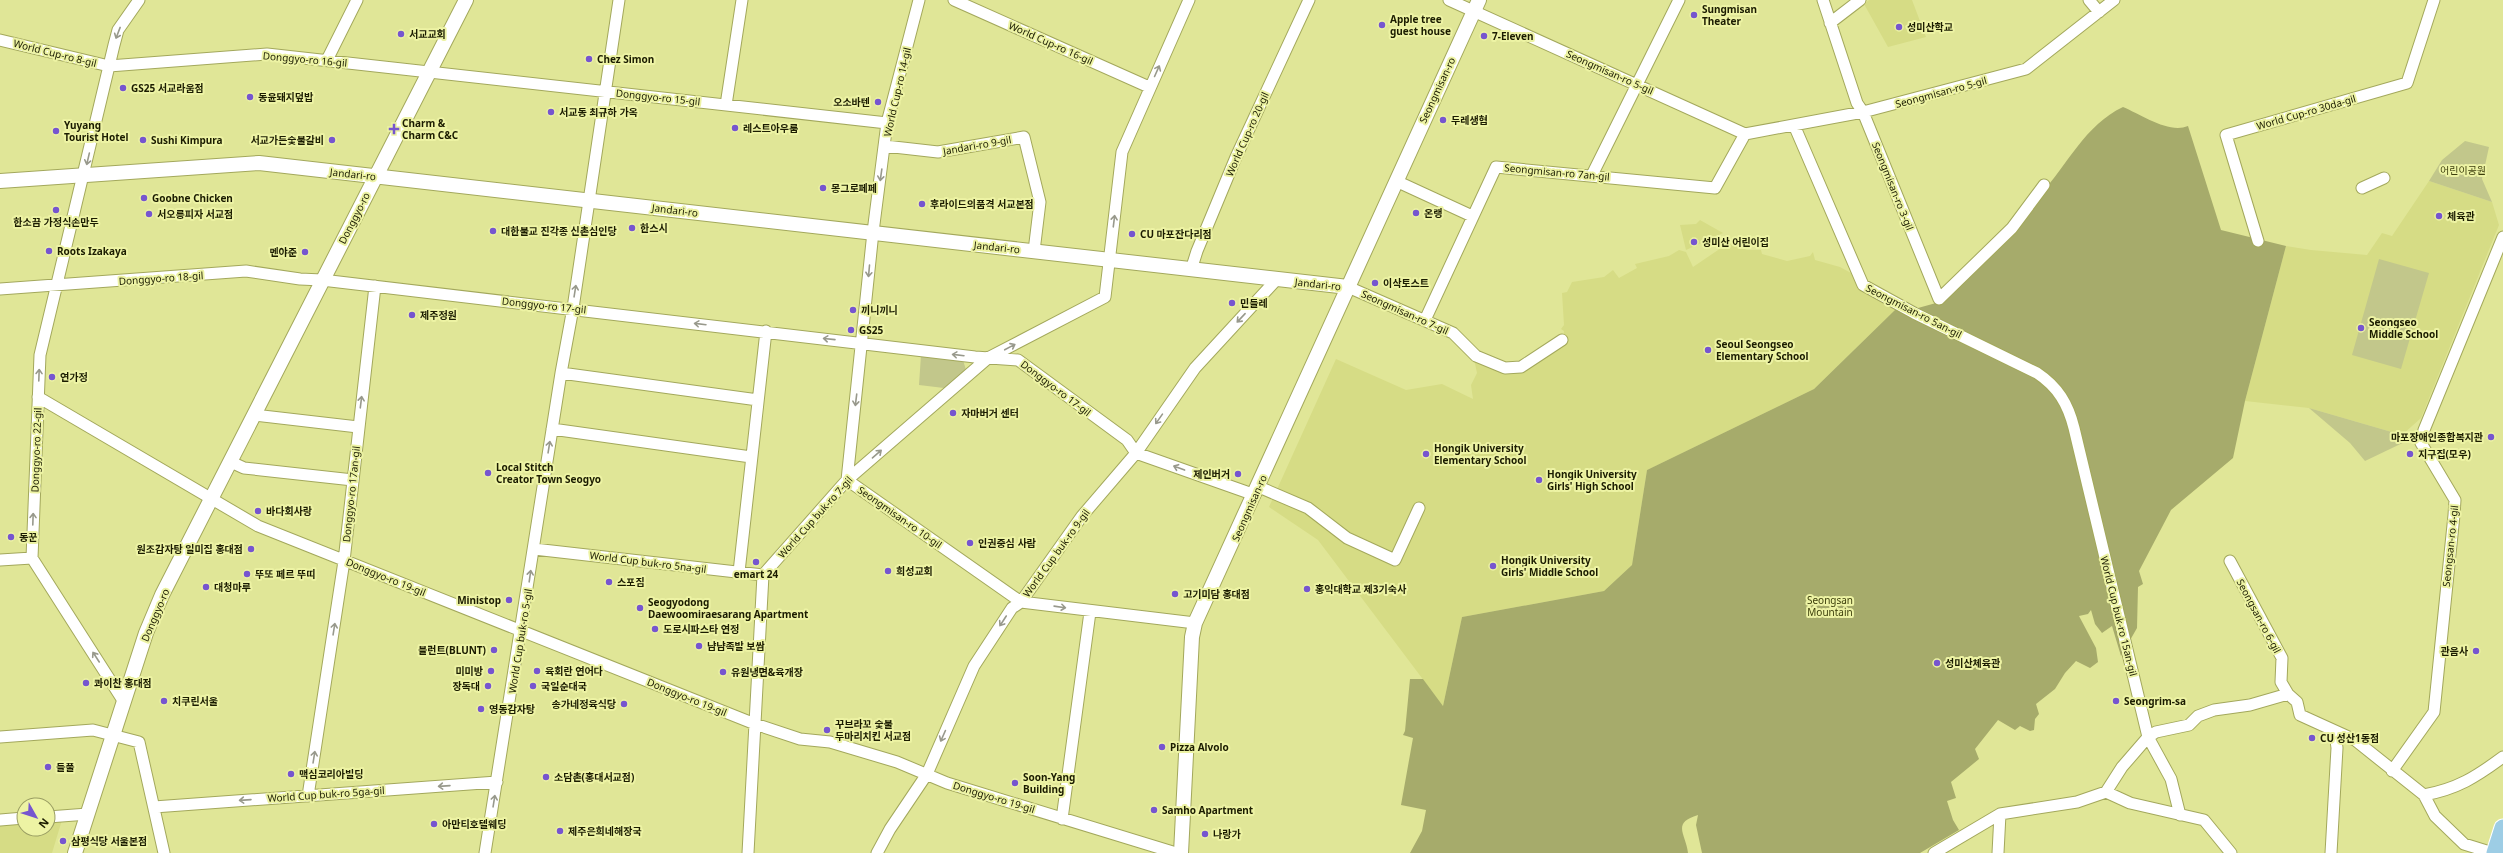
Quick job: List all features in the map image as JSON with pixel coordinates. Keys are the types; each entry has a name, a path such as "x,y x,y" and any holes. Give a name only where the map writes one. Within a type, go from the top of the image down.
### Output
{"main road":[{"path":"2494,853 2503,828"}],"street":[{"name":"World Cup-ro 8-gil","path":"84,176 118,30 139,0"},
{"path":"327,60 356,0"},
{"name":"Donggyo-ro","path":"75,853 146,633 322,280 466,0"},
{"name":"World Cup buk-ro 5-gil","path":"485,853 522,631 561,373 573,308 604,91 619,0"},
{"path":"726,105 742,0"},
{"name":"World Cup-ro 14-gil","path":"873,232 887,124 919,0"},
{"name":"World Cup-ro 16-gil","path":"954,0 1149,87"},
{"path":"1110,260 1122,152 1188,0"},
{"name":"World Cup-ro 20-gil","path":"1191,270 1236,157 1308,0"},
{"name":"Seongmisan-ro 5-gil","path":"1449,0 1476,6 1637,84 1746,134 1863,112 2026,69 2114,0"},
{"path":"1592,175 1679,0"},
{"name":"Seongmisan-ro 3-gil","path":"1823,0 1857,103 1863,112 1939,299 1993,244 2012,228 2044,184"},
{"path":"1830,23 1860,0"},
{"path":"2089,0 2099,12"},
{"name":"World Cup-ro 30da-gil","path":"2258,241 2226,135 2407,83 2434,0"},
{"name":"Seongmisan-ro","path":"1181,853 1192,637 1195,623 1257,491 1476,6"},
{"name":"World Cup-ro 8-gil","path":"0,40 109,66"},
{"name":"Donggyo-ro 16-gil","path":"109,66 267,54 428,72"},
{"name":"Donggyo-ro 15-gil","path":"428,72 887,124"},
{"name":"Seongmisan-ro 5an-gil","path":"1794,125 1863,285 2050,381 2065,402 2074,428"},
{"name":"Seongmisan-ro 7an-gil","path":"1425,320 1496,167 1715,188 1746,134"},
{"name":"Jandari-ro 9-gil","path":"885,146 938,152 1024,137 1040,202 1034,251"},
{"name":"Jandari-ro","path":"0,181 259,163 1348,287"},
{"name":"Donggyo-ro 22-gil","path":"32,558 40,355 84,176"},
{"path":"2362,188 2384,178"},
{"path":"1396,181 1472,216"},
{"name":"Seongmisan-ro 10-gil","path":"873,232 863,342 847,480 1021,602 1090,612 1195,623"},
{"name":"Seongsan-ro 4-gil","path":"2392,770 2434,712 2454,515 2455,500 2421,443 2424,430 2503,237"},
{"name":"World Cup buk-ro 7-gil","path":"763,575 847,480 988,358 1105,297 1110,260"},
{"name":"Donggyo-ro 18-gil","path":"0,289 246,271 300,280 322,280"},
{"name":"World Cup buk-ro 9-gil","path":"877,853 890,829 927,774 974,666 1012,608 1021,602 1082,516 1136,453 1195,368 1277,279"},
{"name":"Donggyo-ro 17-gil","path":"322,280 573,308 988,358 1018,360 1127,440 1136,453"},
{"name":"Donggyo-ro 17an-gil","path":"308,796 344,561 375,286"},
{"name":"Seongmisan-ro 7-gil","path":"1348,287 1453,333 1476,356 1505,368 1521,366 1562,340"},
{"path":"739,572 766,331"},
{"path":"561,373 758,400"},
{"path":"38,397 212,500"},
{"path":"254,415 358,427"},
{"name":"World Cup buk-ro 15an-gil","path":"2074,428 2148,737 2171,780 2180,815"},
{"path":"552,429 751,457"},
{"path":"1136,453 1308,508 1347,538 1395,560 1419,508"},
{"path":"231,462 244,468 353,480"},
{"name":"Donggyo-ro 19-gil","path":"212,500 258,526 755,724 800,739 830,742 897,762 948,783 1176,853"},
{"name":"World Cup buk-ro 5na-gil","path":"534,549 763,575"},
{"path":"0,560 32,558 124,702"},
{"name":"Seongsan-ro 6-gil","path":"2230,561 2282,658 2281,682 2288,694 2297,702 2300,715 2355,740 2424,795 2435,816 2464,844 2494,853"},
{"path":"748,853 763,575"},
{"path":"1062,818 1090,612"},
{"path":"1934,853 2000,814 2077,802 2106,792 2122,767 2148,737 2156,732 2189,725 2198,716 2214,710 2250,705 2288,694"},
{"path":"0,737 93,730 139,742 164,853"},
{"path":"2331,853 2337,748 2335,732"},
{"path":"2424,795 2447,791 2463,784 2503,757"},
{"name":"World Cup buk-ro 5ga-gil","path":"154,807 497,782"},
{"path":"2106,792 2130,803 2204,820 2231,853"},
{"path":"56,816 88,814"},
{"path":"1998,853 2000,814"},
{"path":"0,820 16,819"}],"shaded area":[{"name":"성미산학교","path":"1869,0 1912,0 1926,37 1888,47 1864,4"},
{"name":"Seongseo Middle School","path":"2429,181 2492,202 2499,225 2421,418 2402,435 2309,408 2245,401 2286,246 2311,250 2367,255 2382,233 2392,236"},
{"name":"성미산 어린이집","path":"1700,220 1723,233 1686,250 1680,225 1696,224"},
{"path":"1716,239 1747,250 1761,250 1762,254 1787,261 1810,256 1813,252 1815,260 1840,267 1851,273 1858,287 1896,309 1814,389 1647,470 1632,565 1604,591 1462,617 1443,706 1318,540 1269,507 1336,359 1406,390 1442,384 1473,399 1471,385 1477,373 1474,359 1503,374 1524,371 1562,346 1564,331 1561,329 1564,325 1562,293 1567,292 1572,282 1604,277 1613,270 1619,278 1637,268 1635,264 1669,256 1679,250 1686,252 1693,267 1721,248"},
{"path":"56,820 62,820 52,853 0,853 0,824 16,823 16,837 56,837"}],"green space":[{"name":"Seongsan Mountain","path":"2123,107 2164,126 2181,128 2188,126 2221,230 2286,246 2245,401 2233,458 2171,510 2139,571 2143,584 2138,587 2137,628 2121,656 2112,626 2102,633 2095,624 2091,610 2088,614 2079,616 2096,648 2098,662 2090,668 2076,661 2065,673 2055,689 2036,704 2039,714 2035,719 2034,730 2030,731 2020,726 2015,730 1998,720 1975,749 1979,759 1951,782 1956,798 1947,801 1953,820 1959,830 1920,853 1702,853 1696,825 1698,815 1690,818 1682,826 1688,853 1410,853 1422,831 1426,810 1401,805 1413,738 1403,735 1405,731 1410,679 1423,679 1443,706 1462,617 1604,591 1632,565 1647,470 1814,389 1896,309 1918,308 1936,303 2040,195 2087,135 2098,124"},
{"name":"어린이공원","path":"2465,141 2489,147 2482,179 2492,202 2429,181 2442,160"},
{"path":"2379,259 2429,273 2401,369 2352,355"},
{"path":"921,355 963,360 966,370 944,388 919,385"},
{"path":"2309,408 2413,438 2365,461 2350,443"}],"place":[{"name":"Sungmisan Theater","path":"1694,15"},
{"name":"Apple tree guest house","path":"1382,25"},
{"name":"성미산학교","path":"1899,27"},
{"name":"서교교회","path":"401,34"},
{"name":"7-Eleven","path":"1484,36"},
{"name":"Chez Simon","path":"589,59"},
{"name":"GS25 서교라움점","path":"123,88"},
{"name":"동윤돼지덮밥","path":"250,97"},
{"name":"오소바텐","path":"878,102"},
{"name":"서교동 최규하 가옥","path":"551,112"},
{"name":"두레생협","path":"1443,120"},
{"name":"레스트아우룸","path":"735,128"},
{"name":"Charm & Charm C&C","path":"394,129"},
{"name":"Yuyang Tourist Hotel","path":"56,131"},
{"name":"Sushi Kimpura","path":"143,140"},
{"name":"서교가든숯불갈비","path":"332,140"},
{"name":"몽그로페페","path":"823,188"},
{"name":"Goobne Chicken","path":"144,198"},
{"name":"후라이드의품격 서교본점","path":"922,204"},
{"name":"한소끔 가정식손만두","path":"56,210"},
{"name":"온랭","path":"1416,213"},
{"name":"서오릉피자 서교점","path":"149,214"},
{"name":"체육관","path":"2439,216"},
{"name":"한스시","path":"632,228"},
{"name":"대한불교 진각종 신촌심인당","path":"493,231"},
{"name":"CU 마포잔다리점","path":"1132,234"},
{"name":"성미산 어린이집","path":"1694,242"},
{"name":"Roots Izakaya","path":"49,251"},
{"name":"멘야준","path":"305,252"},
{"name":"이삭토스트","path":"1375,283"},
{"name":"민들레","path":"1232,303"},
{"name":"끼니끼니","path":"853,310"},
{"name":"제주정원","path":"412,315"},
{"name":"Seongseo Middle School","path":"2361,328"},
{"name":"GS25","path":"851,330"},
{"name":"Seoul Seongseo Elementary School","path":"1708,350"},
{"name":"연가정","path":"52,377"},
{"name":"자마버거 센터","path":"953,413"},
{"name":"마포장애인종합복지관","path":"2491,437"},
{"name":"Hongik University Elementary School","path":"1426,454"},
{"name":"지구집(모우)","path":"2410,454"},
{"name":"Local Stitch Creator Town Seogyo","path":"488,473"},
{"name":"제인버거","path":"1238,474"},
{"name":"Hongik University Girls' High School","path":"1539,480"},
{"name":"바다회사랑","path":"258,511"},
{"name":"동꾼","path":"11,537"},
{"name":"인권중심 사람","path":"970,543"},
{"name":"원조감자탕 일미집 홍대점","path":"251,549"},
{"name":"emart 24","path":"756,562"},
{"name":"Hongik University Girls' Middle School","path":"1493,566"},
{"name":"희성교회","path":"888,571"},
{"name":"뚜또 페르 뚜띠","path":"247,574"},
{"name":"스포짐","path":"609,582"},
{"name":"대청마루","path":"206,587"},
{"name":"홍익대학교 제3기숙사","path":"1307,589"},
{"name":"고기미담 홍대점","path":"1175,594"},
{"name":"Ministop","path":"509,600"},
{"name":"Seogyodong Daewoomiraesarang Apartment","path":"640,608"},
{"name":"도로시파스타 연정","path":"655,629"},
{"name":"냠냠족발 보쌈","path":"699,646"},
{"name":"블런트(BLUNT)","path":"494,650"},
{"name":"관음사","path":"2476,651"},
{"name":"성미산체육관","path":"1937,663"},
{"name":"미미방","path":"491,671"},
{"name":"육회란 연어다","path":"537,671"},
{"name":"유원냉면&육개장","path":"723,672"},
{"name":"콰이찬 홍대점","path":"86,683"},
{"name":"장독대","path":"488,686"},
{"name":"국일순대국","path":"533,686"},
{"name":"치쿠린서울","path":"164,701"},
{"name":"Seongrim-sa","path":"2116,701"},
{"name":"송가네정육식당","path":"624,704"},
{"name":"영동감자탕","path":"481,709"},
{"name":"꾸브라꼬 숯불 두마리치킨 서교점","path":"827,730"},
{"name":"CU 성산1동점","path":"2312,738"},
{"name":"Pizza Alvolo","path":"1162,747"},
{"name":"들풀","path":"48,767"},
{"name":"맥심코리아빌딩","path":"291,774"},
{"name":"소담촌(홍대서교점)","path":"546,777"},
{"name":"Soon-Yang Building","path":"1015,783"},
{"name":"Samho Apartment","path":"1154,810"},
{"name":"아만티호텔웨딩","path":"434,824"},
{"name":"제주은희네해장국","path":"560,831"},
{"name":"나랑가","path":"1205,834"},
{"name":"삼평식당 서울본점","path":"63,841"}]}
